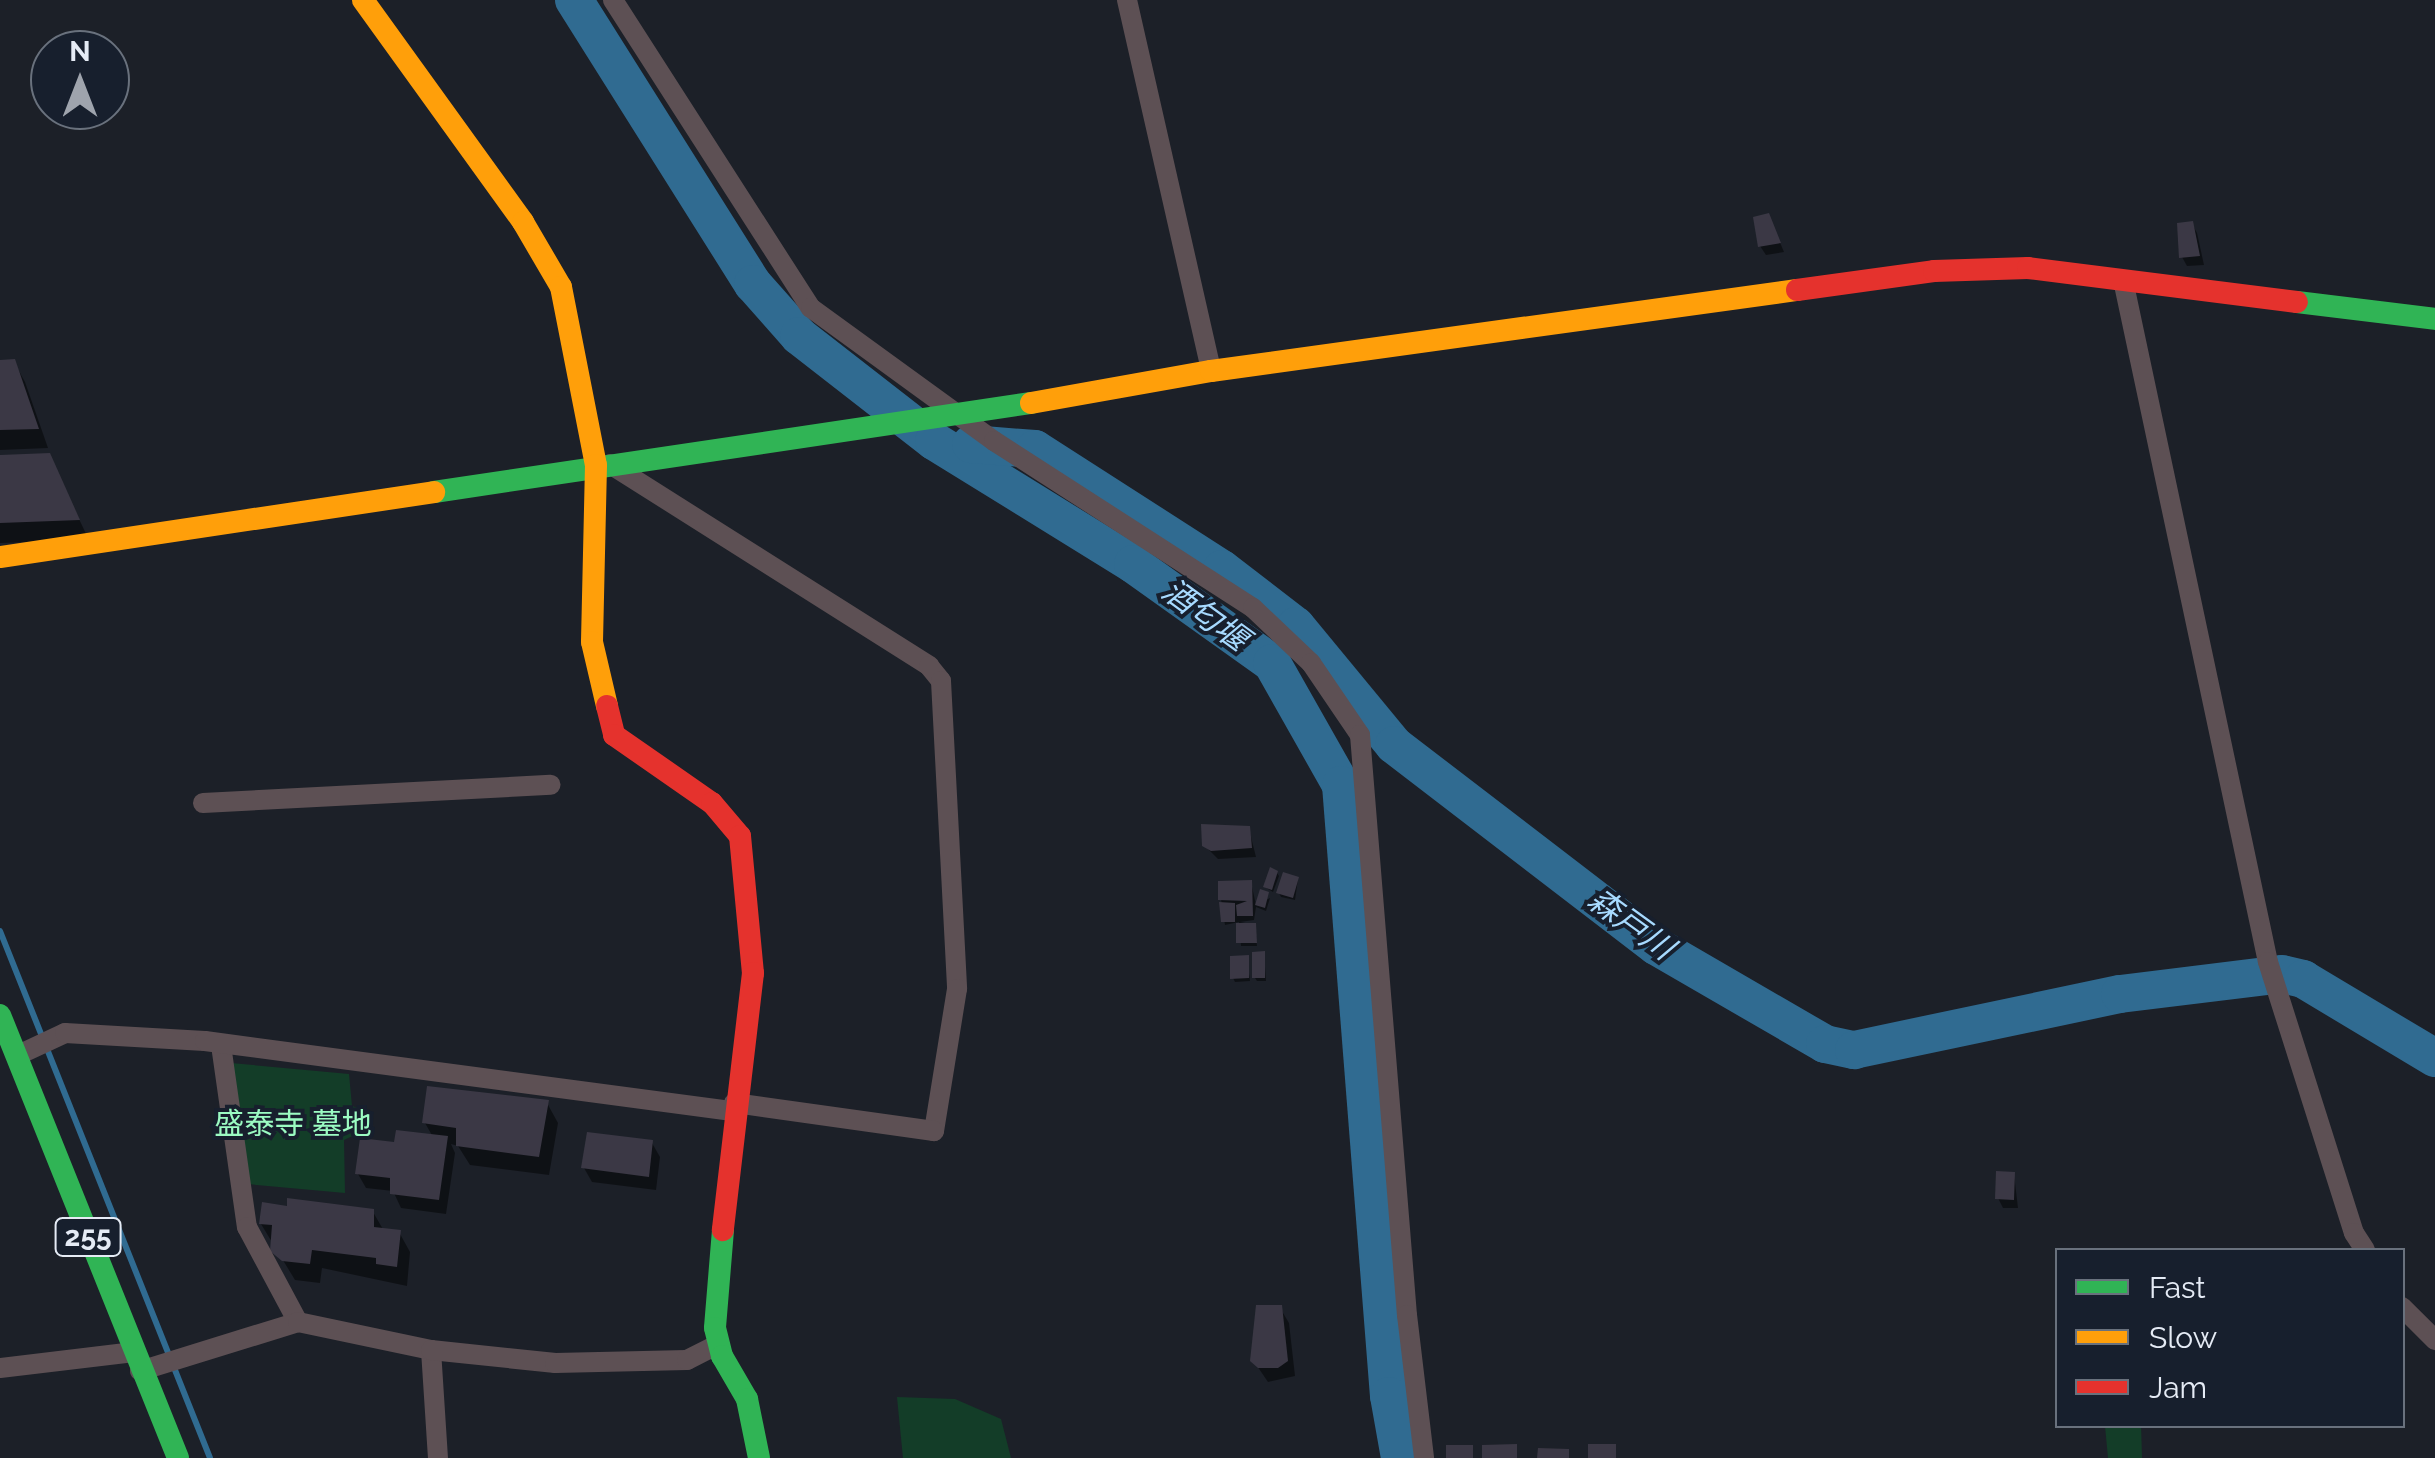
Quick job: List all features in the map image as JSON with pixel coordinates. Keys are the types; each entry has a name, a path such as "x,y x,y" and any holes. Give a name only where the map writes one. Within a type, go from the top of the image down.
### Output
{"main road":[{"path":"364,0 523,222 561,288 602,464 592,642 602,702 614,735 712,803 740,836 747,866 754,973 733,1106 717,1344 746,1399 759,1458"},
{"path":"0,556 863,428 1211,371 1934,271 2028,268 2435,319"},
{"name":"255","path":"0,1015 178,1458"}],"street":[{"path":"613,0 811,308 959,413 1253,608 1312,663 1360,736 1424,1458"},
{"path":"1127,0 1211,371"},
{"path":"2123,280 2272,974 2354,1233 2364,1248"},
{"path":"16,1056 65,1033 221,1046 934,1131 958,990 941,681 929,666 602,464"},
{"path":"203,803 551,785"},
{"path":"221,1046 248,1228 298,1322"},
{"path":"2405,1310 2435,1340"},
{"path":"0,1368 137,1362 298,1322 431,1350 555,1363 687,1360 717,1344"},
{"path":"431,1350 438,1458"}],"green space":[{"name":"盛泰寺 墓地","path":"231,1063 349,1074 352,1106 364,1110 359,1133 344,1140 345,1193 247,1184"},
{"path":"897,1397 955,1399 1001,1419 1011,1458 903,1458"},
{"path":"2105,1428 2141,1428 2142,1458 2108,1458"}],"building":[{"path":"1769,213 1781,243 1758,247 1753,217"},
{"path":"2193,221 2200,256 2179,258 2177,223"},
{"path":"15,359 39,429 0,430 0,360"},
{"path":"50,453 80,520 0,523 0,455"},
{"path":"1201,824 1250,826 1252,848 1211,851 1202,846"},
{"path":"1270,867 1278,871 1272,890 1263,887"},
{"path":"1283,872 1299,877 1293,898 1276,893"},
{"path":"1252,880 1253,916 1237,916 1236,905 1247,901 1218,900 1218,881"},
{"path":"1260,889 1269,892 1265,908 1255,905"},
{"path":"1219,902 1235,903 1235,922 1221,922"},
{"path":"1236,923 1256,923 1257,943 1236,943"},
{"path":"1265,951 1265,978 1252,978 1252,952"},
{"path":"1249,955 1249,978 1230,979 1230,956"},
{"path":"427,1086 549,1100 539,1157 456,1146 456,1128 422,1123"},
{"path":"396,1130 448,1136 439,1200 390,1194 390,1178 355,1174 360,1138 394,1142"},
{"path":"587,1132 653,1140 649,1177 581,1168"},
{"path":"1996,1171 2015,1172 2014,1200 1995,1199"},
{"path":"287,1198 374,1209 374,1227 401,1230 397,1267 376,1264 376,1258 312,1250 310,1264 282,1261 270,1251 272,1225 259,1224 262,1202 287,1206"},
{"path":"1256,1305 1282,1305 1288,1361 1278,1368 1258,1368 1250,1361"},
{"path":"1517,1444 1517,1458 1482,1458 1482,1445"},
{"path":"1588,1444 1616,1444 1616,1458 1588,1458"},
{"path":"1446,1445 1473,1445 1473,1458 1446,1458"},
{"path":"1538,1448 1569,1449 1569,1458 1537,1458"}],"waterway":[{"name":"酒匂堰","path":"574,0 753,284 799,336 934,441 1133,564 1272,663 1341,785 1389,1396 1400,1458"},
{"name":"森戸川","path":"971,444 1035,449 1222,569 1296,626 1394,745 1656,946 1825,1044 1854,1050 2120,994 2282,974 2303,979 2435,1058"},
{"path":"0,931 210,1458"}],"traffic: fast":[{"path":"2297,302 2435,319"},
{"path":"434,492 1031,403"},
{"path":"0,1015 178,1458"},
{"path":"723,1230 715,1328 722,1356 747,1399 759,1458"}],"traffic: slow":[{"path":"363,0 523,222 561,287 596,465 592,642 607,706"},
{"path":"1031,403 1211,371 1797,290"},
{"path":"0,557 434,492"}],"traffic: jam":[{"path":"1797,290 1934,271 2028,268 2297,302"},
{"path":"607,706 614,735 712,803 740,836 753,973 723,1230"}]}
